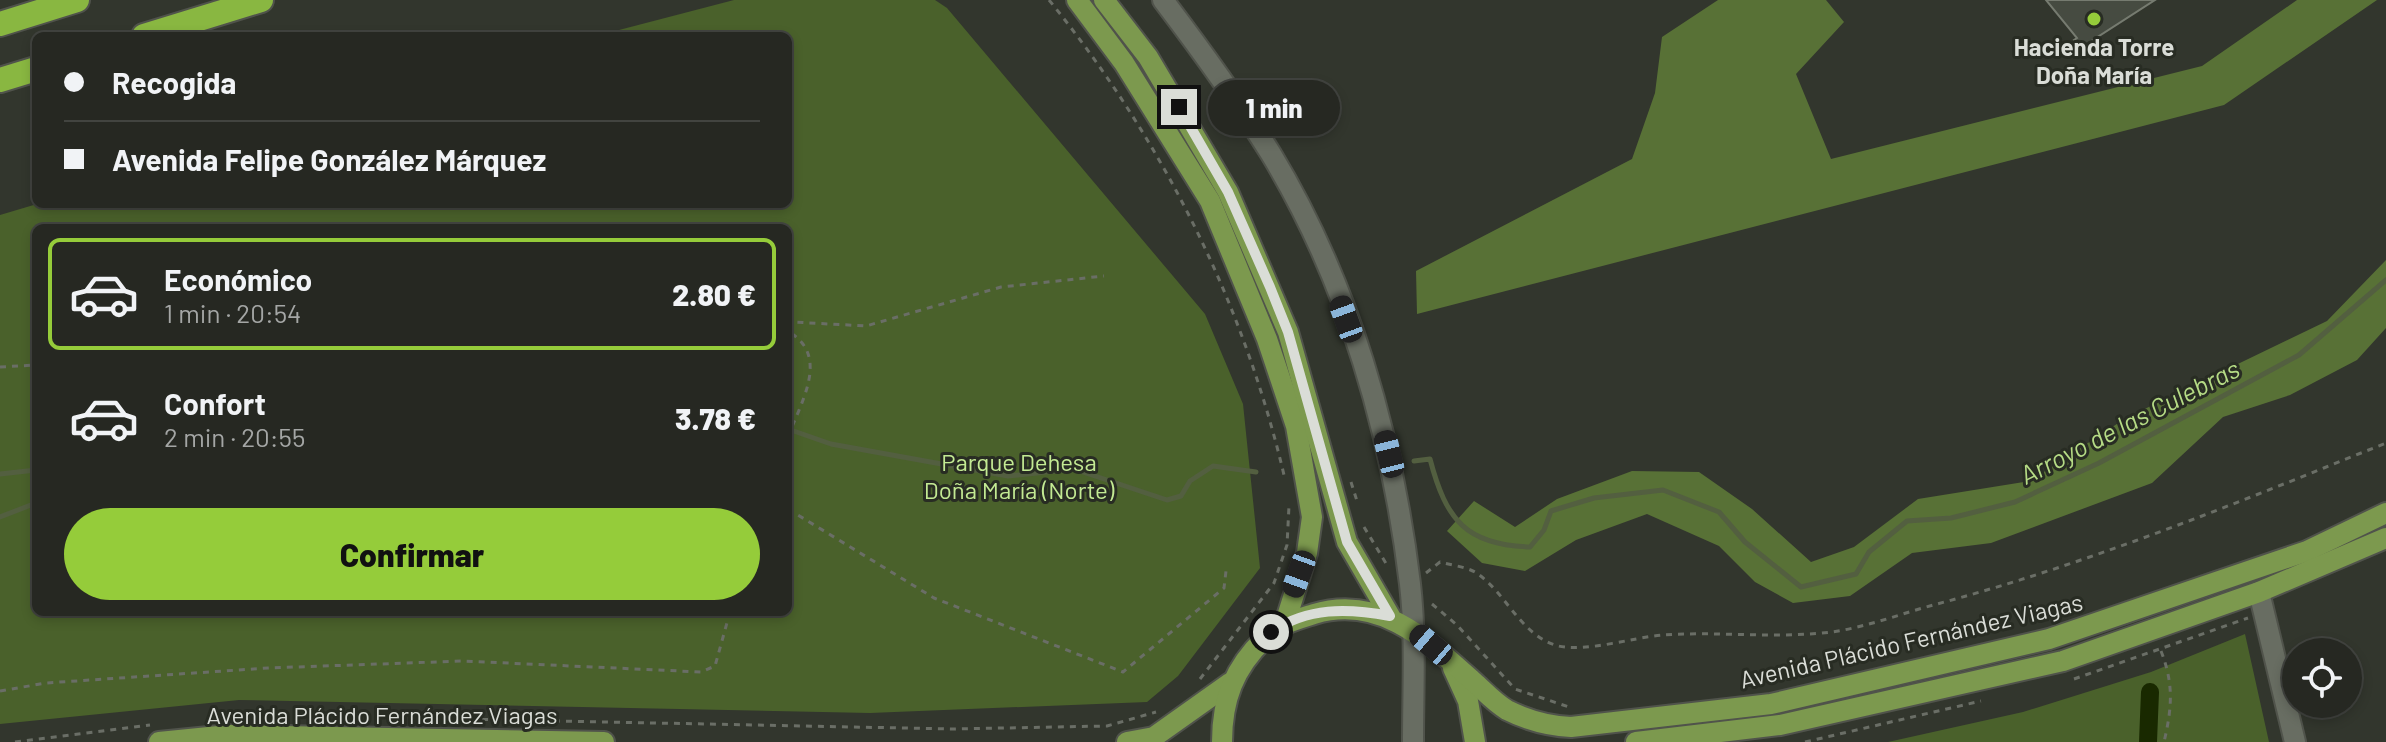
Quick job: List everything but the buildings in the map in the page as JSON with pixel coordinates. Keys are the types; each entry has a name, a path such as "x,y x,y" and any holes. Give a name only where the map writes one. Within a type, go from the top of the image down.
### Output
{"highway":[{"path":"0,24 77,0"},
{"path":"157,32 261,0"},
{"path":"0,80 32,70"}],"main road":[{"path":"1077,0 1124,63 1210,201 1267,339 1296,426 1312,517 1307,553 1285,623"},
{"path":"1104,0 1148,57 1228,192 1288,332 1347,542 1390,616"},
{"name":"Avenida Plácido Fernández Viagas","path":"1390,616 1413,629 1505,709 1550,726 1571,727 1771,704 2049,639 2307,551 2386,513"},
{"name":"Avenida Plácido Fernández Viagas","path":"1636,742 1780,725 2063,661 2259,592 2386,538"},
{"path":"1222,742 1222,714 1230,683 1247,655 1285,623 1328,610 1390,616"},
{"path":"1450,661 1468,701 1475,742"},
{"path":"1118,738 1154,737 1230,683"},
{"name":"Avenida Plácido Fernández Viagas","path":"161,733 604,742"}],"street":[{"path":"1163,0 1220,76 1272,157 1328,269 1382,424 1411,586 1413,742"},
{"path":"2259,592 2295,742"}],"path":[{"path":"1049,0 1105,73 1188,211 1247,346 1285,480"},
{"path":"792,323 866,326 1001,287 1104,276"},
{"path":"792,334 806,343 811,361 808,382 792,426"},
{"path":"0,367 32,365"},
{"path":"1572,708 1515,689 1457,625 1411,586 1440,562 1474,572 1502,597 1517,619 1555,645 1586,645 1662,635 1724,633 1756,637 1834,631 1986,591 2221,509 2386,443"},
{"path":"1194,685 1274,583 1287,545 1289,496"},
{"path":"792,511 934,598 1123,672 1224,588 1226,571"},
{"path":"0,691 46,683 252,669 463,661 701,672 715,666 729,616"},
{"path":"2152,629 2169,673 2173,704 2164,742"},
{"path":"457,719 952,729 1107,726 1163,710"},
{"path":"1107,726 1118,738"},
{"path":"15,742 161,733"}],"green space":[{"name":"Parque Dehesa Doña María (Norte)","path":"734,0 935,0 947,8 1205,314 1243,404 1260,568 1178,676 1147,702 870,713 239,700 0,724 0,215 32,205 32,208 792,208 792,32 611,32"},
{"path":"1718,0 1826,0 1844,22 1796,74 1831,159 2202,66 2297,0 2377,0 2224,105 1417,314 1416,271 1632,159 1655,93 1662,37"},
{"path":"2386,260 2386,328 2357,360 2290,395 2223,417 2152,483 1991,543 1912,553 1850,596 1793,603 1755,582 1719,546 1647,514 1576,540 1525,571 1482,563 1447,531 1474,501 1515,527 1557,499 1632,471 1699,472 1752,509 1811,562 1854,547 1918,499 2030,481 2126,418 2327,321"},
{"path":"2245,634 2269,742 1888,742 2023,712 2151,672"}],"waterway":[{"name":"Arroyo de las Culebras","path":"1414,461 1430,459 1443,498 1452,513 1474,534 1490,541 1530,547 1544,530 1551,511 1594,498 1663,490 1719,512 1745,542 1801,587 1856,574 1869,552 1907,521 1951,518 2015,502 2099,463 2299,355 2386,280"},
{"path":"792,430 831,444 1008,476 1074,469 1167,500 1181,496 1190,481 1213,466 1256,472"},
{"path":"0,474 32,470"},
{"path":"0,517 32,505"},
{"path":"2148,742 2150,692"}],"place":[{"name":"Hacienda Torre Doña María","path":"2094,19"}],"route":[{"path":"1179,107 1228,192 1270,287 1288,332 1347,542 1390,616 1357,610 1328,610 1285,623 1271,632"}]}
